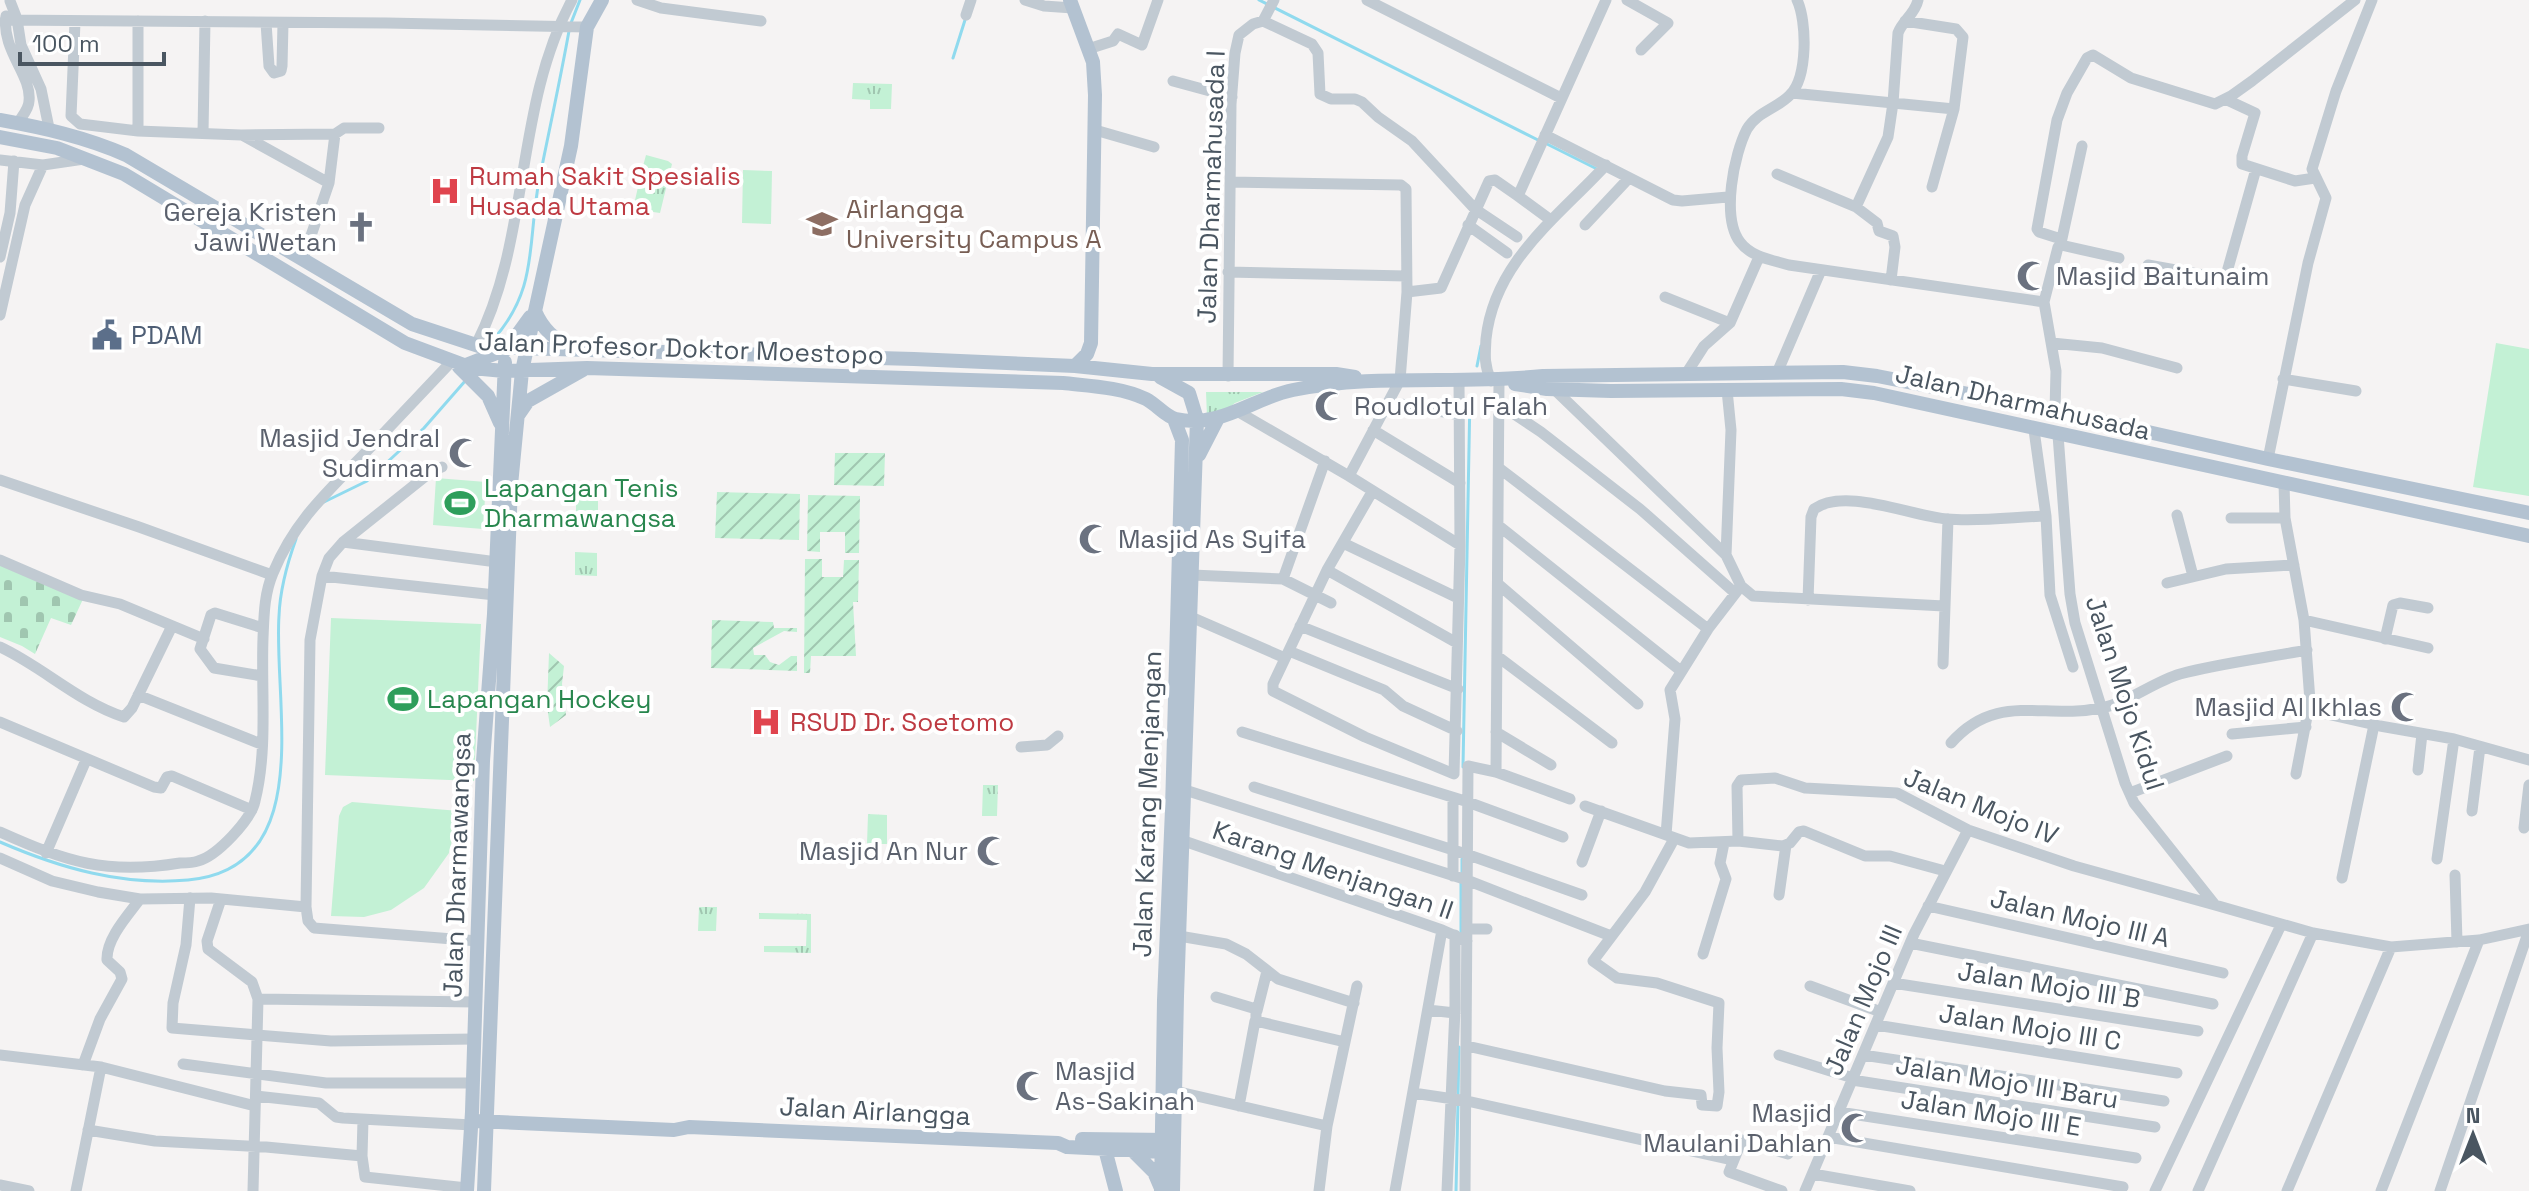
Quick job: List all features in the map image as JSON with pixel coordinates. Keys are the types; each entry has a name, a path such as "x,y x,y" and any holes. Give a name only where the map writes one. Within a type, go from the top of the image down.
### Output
{"main road":[{"path":"583,27 602,0"},
{"path":"1071,4 1093,62 1095,130 1091,343 1087,354 1075,366"},
{"name":"Jalan Dharmawangsa","path":"467,1189 477,1118 495,904 511,485 522,371 571,146 583,27"},
{"name":"Jalan Profesor Doktor Moestopo","path":"0,120 49,128 97,143 143,164 412,324 490,349 914,359 1075,366 1152,374"},
{"name":"Jalan Profesor Doktor Moestopo","path":"0,137 30,141 89,159 155,191 405,343 467,368 504,371 587,368 1063,383 1121,390 1146,399 1174,419"},
{"path":"504,431 488,396 467,368 534,310 550,335 577,350"},
{"name":"Jalan Dharmawangsa","path":"484,1191 473,1083 474,1039 483,761 504,431 504,371 490,349"},
{"path":"518,415 528,401 587,368"},
{"name":"Jalan Dharmahusada","path":"1495,381 1543,376 1843,372 2055,411 2529,513"},
{"path":"1152,374 1189,393 1197,419"},
{"name":"Jalan Dharmahusada","path":"1152,374 1336,374 1368,380"},
{"name":"Jalan Dharmahusada","path":"1217,420 1292,390 1368,380 1495,381 1554,389 1841,389 1874,393 2529,536"},
{"path":"1942,408 1949,400 1947,390"},
{"path":"1965,413 1962,404 1967,394"},
{"path":"1174,419 1217,420 1196,463"},
{"name":"Jalan Karang Menjangan","path":"1173,1191 1167,1146 1182,440 1174,419"},
{"name":"Jalan Karang Menjangan","path":"1161,1190 1175,1091 1179,936 1175,876 1184,841 1197,419"},
{"path":"483,761 500,763"},
{"path":"479,903 495,904"},
{"name":"Jalan Airlangga","path":"477,1118 674,1130 689,1127 1058,1143 1067,1147 1105,1149 1167,1146"},
{"name":"Jalan Airlangga","path":"1058,1143 1067,1138 1167,1146"},
{"path":"1105,1149 1116,1191"},
{"path":"1132,1150 1154,1172 1161,1190"}],"street":[{"path":"10,0 8,43 30,99 18,123"},
{"path":"490,349 496,299 540,81 572,0"},
{"path":"637,0 661,8 761,21"},
{"path":"966,15 971,0"},
{"path":"1025,0 1044,6 1071,4"},
{"path":"1088,49 1113,41 1118,34 1142,45 1158,0"},
{"path":"1367,0 1561,98"},
{"path":"1518,196 1606,0"},
{"path":"1627,0 1668,23 1641,50"},
{"path":"1797,0 1803,12 1805,33 1802,64 1792,93 1748,127 1728,197 1733,227 1740,243 1759,257 1821,270 2044,302"},
{"path":"1856,207 1888,137 1898,33 1913,13 1918,0"},
{"path":"2119,258 2061,242 2037,229 2057,120 2067,93 2087,58 2093,55 2131,78 2215,104 2228,98 2355,0"},
{"path":"2268,459 2308,263 2326,198 2312,169 2336,91 2372,0"},
{"name":"Jalan Dharmahusada I","path":"1228,376 1235,53 1239,35 1270,8 1312,44 1318,53 1320,94 1331,99 1362,102 1412,141 1475,209"},
{"path":"11,20 583,27"},
{"path":"11,20 41,89 49,128"},
{"path":"138,21 138,131"},
{"path":"203,133 205,21"},
{"path":"1905,21 1956,29 1962,34 1954,109 1932,187"},
{"path":"75,22 72,119 80,124 138,131 241,135 335,134 344,128 379,128"},
{"path":"266,23 269,66 274,73 281,71 282,66 283,23"},
{"path":"1173,81 1232,97"},
{"path":"1792,93 1954,109"},
{"path":"2228,98 2255,113 2240,161 2242,164 2295,181 2315,178"},
{"path":"1095,130 1154,147"},
{"path":"303,259 329,183 335,134"},
{"path":"241,135 329,183"},
{"path":"1543,140 1606,165 1679,201 1728,197"},
{"path":"2055,411 2056,371 2044,302 2082,146"},
{"path":"0,160 43,165 89,159"},
{"path":"0,257 12,204 14,161"},
{"path":"0,315 5,270 25,205 43,165"},
{"path":"1496,772 1499,404 1495,381 1484,364 1488,321 1507,274 1552,218 1606,165"},
{"path":"2148,265 2225,279 2256,169"},
{"path":"1777,174 1856,207 1877,223 1879,231 1895,239 1891,280"},
{"path":"1585,225 1629,178"},
{"path":"1407,292 1441,288 1491,179 1548,218"},
{"path":"1230,182 1401,185 1408,192 1407,292 1400,380 1349,476"},
{"path":"1475,209 1517,237"},
{"path":"1468,225 1507,253"},
{"path":"1686,374 1704,346 1730,323 1759,257"},
{"path":"1777,373 1821,270"},
{"path":"1228,272 1406,276"},
{"path":"1665,297 1730,323"},
{"path":"2052,343 2102,348 2177,368"},
{"path":"0,832 46,853 81,864 126,869 199,861 220,848 252,810 255,802 261,744 265,601 272,575 293,531 467,368"},
{"path":"1720,373 1731,430 1726,555 1738,590"},
{"path":"2283,379 2356,391"},
{"path":"1448,1191 1467,1046 1459,877 1461,800 1457,731 1459,380"},
{"path":"1554,389 1726,555"},
{"path":"1390,402 1460,415"},
{"path":"1499,404 1541,432 1640,509 1738,590 1753,596 1944,606"},
{"path":"1237,411 1325,461 1460,545"},
{"path":"1373,430 1460,483"},
{"path":"2034,430 2046,516 2050,595 2073,667"},
{"name":"Jalan Mojo Kidul","path":"2058,435 2075,623 2130,793 2134,803 2215,905"},
{"path":"1283,579 1325,461"},
{"path":"442,467 394,499 343,542 329,558 322,576 310,640 306,907 308,921 314,928 478,941"},
{"path":"1499,468 1708,629"},
{"path":"0,480 272,575"},
{"path":"2284,483 2285,518 2304,620 2312,711 2296,774"},
{"path":"1372,492 1327,570 1300,626 1273,684 1275,694 1365,737 1460,767 1496,772 1570,799"},
{"path":"1808,600 1811,517 1817,506 1835,501 1857,501 1948,519 2046,516"},
{"path":"2177,515 2193,576"},
{"path":"2231,518 2285,518"},
{"path":"1943,664 1948,519"},
{"path":"1499,526 1681,671"},
{"path":"343,542 497,562"},
{"path":"1343,543 1458,598"},
{"path":"0,560 81,595 120,604 204,639"},
{"path":"2167,583 2237,567 2294,565"},
{"path":"1327,570 1457,643"},
{"path":"1192,575 1283,579 1331,603"},
{"path":"322,576 495,595"},
{"path":"1498,584 1638,704"},
{"path":"1467,1046 1665,1091 1701,1095 1702,1105 1717,1106 1719,1003 1657,983 1623,979 1607,973 1593,959 1645,892 1670,837 1675,719 1669,693 1708,629 1738,590"},
{"path":"2385,639 2393,605 2400,603 2428,608"},
{"path":"262,676 212,667 201,651 211,615 215,613 263,628"},
{"path":"1191,617 1384,690 1403,706 1457,731"},
{"path":"2304,620 2428,648"},
{"path":"0,647 24,658 70,690 124,717 128,715 172,626"},
{"path":"1300,626 1458,689"},
{"path":"1951,743 1964,728 2001,711 2102,708 2178,675 2307,650"},
{"path":"1497,656 1612,743"},
{"path":"138,695 261,744"},
{"path":"2312,711 2454,739 2529,760"},
{"path":"0,722 157,788 161,788 167,777 172,776 252,810"},
{"path":"2342,878 2374,725"},
{"path":"2232,734 2309,730"},
{"path":"1242,732 1461,800 1563,837"},
{"path":"1496,732 1551,765"},
{"path":"2418,770 2422,734"},
{"path":"1021,747 1047,745 1058,736"},
{"path":"2437,859 2454,739"},
{"path":"2472,811 2480,747"},
{"path":"2130,793 2227,756"},
{"path":"46,853 86,760"},
{"name":"Jalan Mojo IV","path":"1738,841 1738,783 1741,780 1775,778 1805,788 1897,793 1968,830 2074,866 2215,905"},
{"path":"2524,828 2529,785"},
{"path":"1254,787 1582,895"},
{"path":"1185,790 1459,877 1611,936"},
{"path":"1585,806 1689,843 1738,841 1786,845"},
{"path":"1582,862 1601,811"},
{"name":"Jalan Mojo III","path":"1805,1191 1910,943 1968,830"},
{"path":"1779,895 1786,845 1804,831 1865,856 1890,856 1945,871"},
{"name":"Karang Menjangan II","path":"1184,841 1462,937"},
{"path":"1703,954 1726,879 1720,863 1724,843"},
{"path":"0,858 52,881 140,899 221,899 306,907"},
{"path":"2455,875 2457,942"},
{"path":"2191,898 2200,886"},
{"path":"190,898 186,945 171,1027 331,1041 474,1039"},
{"path":"83,1065 100,1019 122,979 106,954 140,899"},
{"path":"221,899 207,941 208,949 252,982 258,999 253,1191"},
{"path":"2215,905 2313,933 2391,947 2479,940 2529,930"},
{"name":"Jalan Mojo III A","path":"1928,906 2223,973"},
{"path":"2155,1191 2281,925"},
{"path":"1462,937 1487,929"},
{"path":"1395,1191 1442,930"},
{"path":"2440,1191 2529,930"},
{"path":"2198,1191 2313,933"},
{"path":"1179,936 1226,944 1246,954 1284,982 1354,1003"},
{"path":"1462,937 1455,1013 1465,1191"},
{"path":"2381,1191 2479,940"},
{"path":"1910,943 2213,1004"},
{"path":"2287,1191 2391,947"},
{"path":"1239,1106 1267,971"},
{"name":"Jalan Mojo III B","path":"1893,983 2198,1031"},
{"path":"1319,1191 1327,1126 1357,986"},
{"path":"1810,986 1881,1012"},
{"path":"1216,997 1256,1016 1345,1042"},
{"path":"258,999 475,1002"},
{"path":"1428,1010 1455,1013"},
{"name":"Jalan Mojo III C","path":"1876,1025 2177,1073"},
{"path":"0,1055 101,1067 256,1101 315,1102 336,1117 363,1120 477,1118"},
{"name":"Jalan Mojo III Baru","path":"1779,1055 1853,1079 2155,1127"},
{"path":"1863,1055 2164,1101"},
{"path":"183,1064 326,1083 473,1083"},
{"path":"76,1191 101,1067"},
{"path":"1175,1091 1327,1126"},
{"path":"1413,1093 1732,1160"},
{"name":"Jalan Mojo III E","path":"1839,1112 2136,1158"},
{"path":"363,1120 363,1175 367,1178 467,1189"},
{"path":"88,1130 155,1141 362,1156"},
{"path":"1828,1137 2123,1187"},
{"path":"1782,1191 1729,1172 1739,1142 1743,1140 1788,1154"},
{"path":"1813,1174 1910,1191"},
{"path":"0,1185 29,1191"}],"green space":[{"path":"853,83 892,84 891,109 870,109 870,100 852,99"},
{"path":"646,155 672,164 660,213 633,209 638,187 641,187 644,178 640,177"},
{"path":"743,170 772,171 771,224 742,223"},
{"path":"2496,343 2529,349 2529,496 2473,487"},
{"path":"1206,392 1263,392 1235,403 1217,417 1207,417"},
{"path":"835,453 885,453 884,486 834,485"},
{"name":"Lapangan Tenis Dharmawangsa","path":"436,478 486,482 483,529 433,525"},
{"path":"717,492 800,494 799,540 715,538"},
{"path":"576,494 598,494 598,519 576,519"},
{"path":"808,495 860,496 859,553 845,553 845,532 820,532 820,552 807,551"},
{"path":"575,552 597,553 597,576 575,575"},
{"path":"805,559 822,559 822,577 843,577 844,560 859,560 858,602 853,602 856,656 811,656 810,673 804,673"},
{"path":"0,562 84,597 71,625 51,618 35,654 0,637"},
{"name":"Lapangan Hockey","path":"331,618 481,624 474,781 325,775"},
{"path":"712,620 773,622 774,628 797,628 797,632 784,631 753,648 754,655 765,655 770,662 779,665 791,656 797,656 797,671 711,668"},
{"path":"549,653 564,666 562,684 566,715 550,727 547,706"},
{"path":"983,785 998,785 997,816 982,816"},
{"path":"352,802 459,811 449,853 424,888 391,910 364,917 331,916 339,816 343,807"},
{"path":"868,814 887,815 887,844 867,844"},
{"path":"699,907 717,907 716,931 698,931"},
{"path":"759,913 811,914 811,953 764,952 764,946 806,946 807,920 759,919"}],"waterway":[{"path":"571,23 580,0"},
{"path":"1259,0 1538,140"},
{"path":"953,58 965,20"},
{"path":"492,341 517,303 529,265 535,204 569,31"},
{"path":"1545,143 1599,170"},
{"path":"1477,366 1481,346"},
{"path":"324,502 367,481 424,428 466,380"},
{"path":"1463,767 1470,395"},
{"path":"0,842 45,860 92,873 163,881 188,880 229,869 256,846 272,815 280,776 280,606 284,577 296,539"},
{"path":"1462,859 1462,875"},
{"path":"1461,883 1461,935"},
{"path":"1458,1095 1459,1047"},
{"path":"1456,1191 1458,1102"}],"place":[{"name":"Rumah Sakit Spesialis Husada Utama","path":"445,191"},
{"name":"Airlangga University Campus A","path":"822,224"},
{"name":"Gereja Kristen Jawi Wetan","path":"361,227"},
{"name":"Masjid Baitunaim","path":"2032,276"},
{"name":"PDAM","path":"107,335"},
{"name":"Roudlotul Falah","path":"1330,406"},
{"name":"Masjid Jendral Sudirman","path":"464,453"},
{"name":"Lapangan Tenis Dharmawangsa","path":"460,503"},
{"name":"Masjid As Syifa","path":"1094,539"},
{"name":"Lapangan Hockey","path":"403,699"},
{"name":"Masjid Al Ikhlas","path":"2406,707"},
{"name":"RSUD Dr. Soetomo","path":"766,722"},
{"name":"Masjid An Nur","path":"992,851"},
{"name":"Masjid As-Sakinah","path":"1031,1086"},
{"name":"Masjid Maulani Dahlan","path":"1856,1128"}]}
